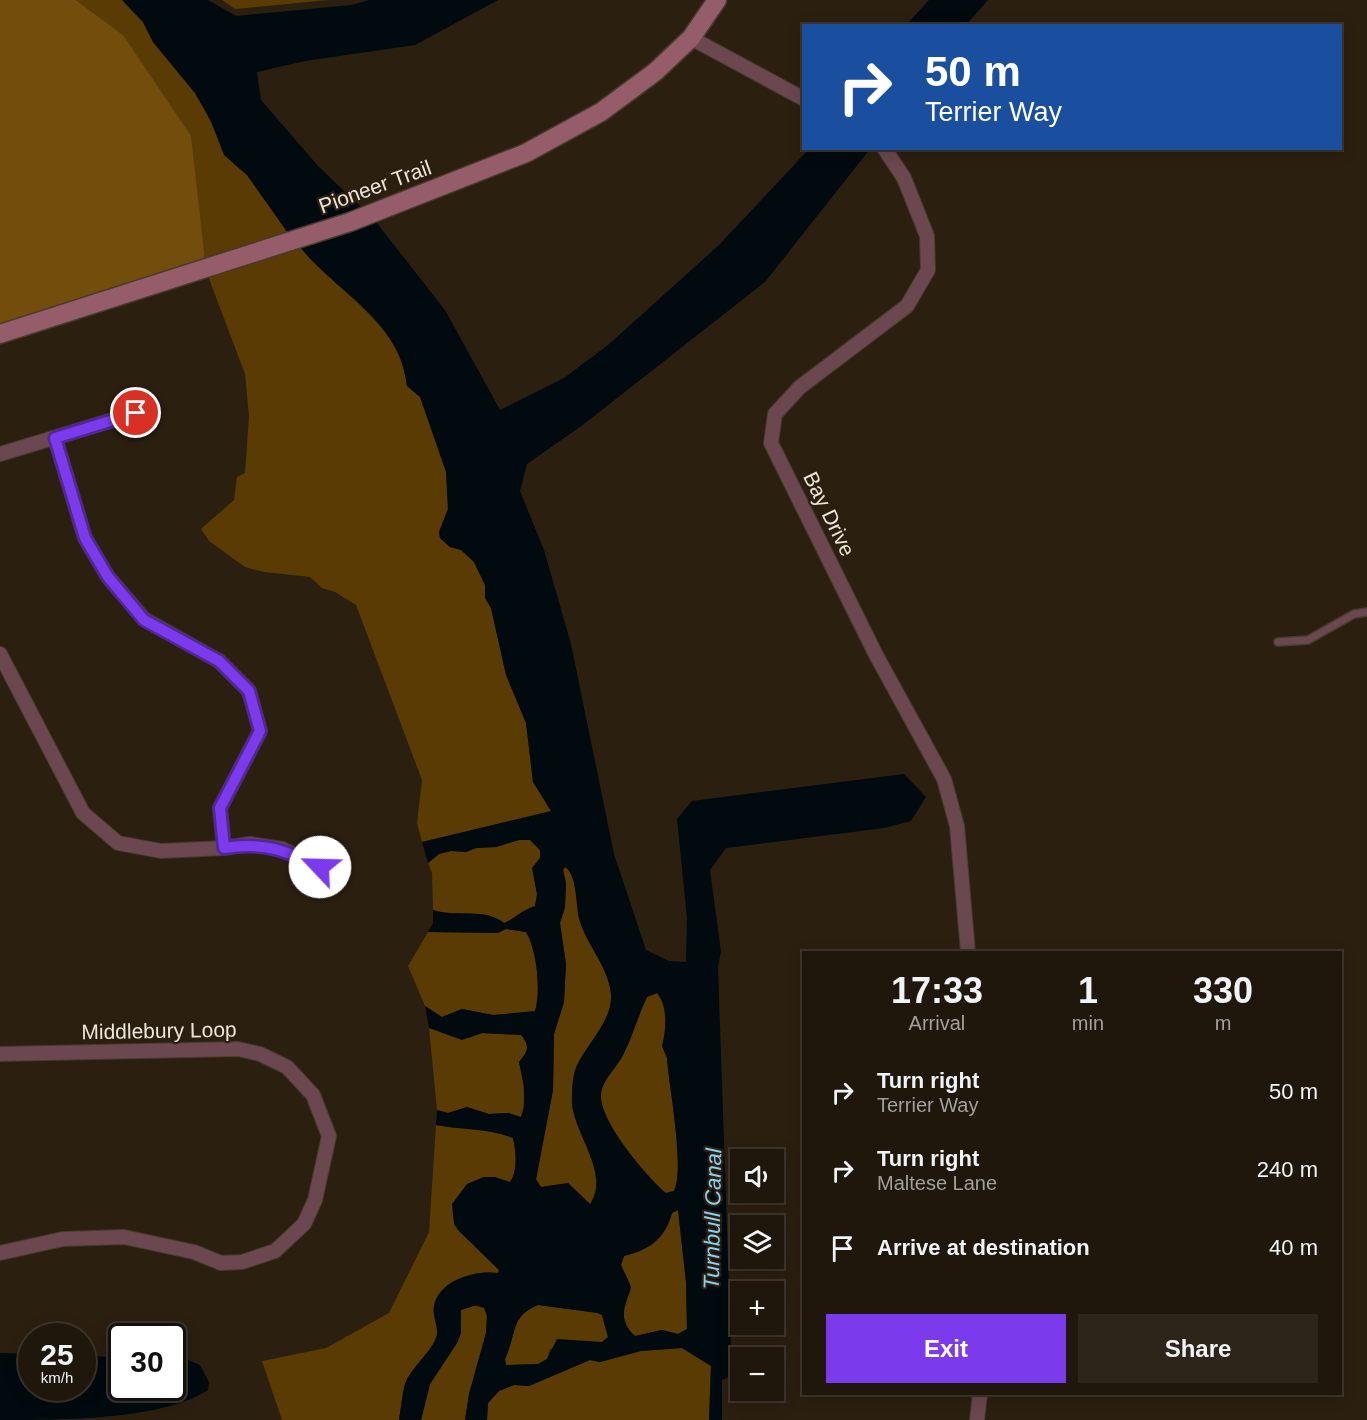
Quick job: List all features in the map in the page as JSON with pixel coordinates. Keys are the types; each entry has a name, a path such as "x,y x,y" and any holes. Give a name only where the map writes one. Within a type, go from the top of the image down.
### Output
{"street":[{"name":"Pioneer Trail","path":"0,334 374,214 526,153 601,112 655,72 691,38 717,0"},
{"path":"691,38 802,98"},
{"name":"Bay Drive","path":"885,150 904,178 927,236 928,270 907,306 800,387 775,414 771,443 876,655 944,778 957,826 968,951"},
{"path":"0,454 136,413"},
{"path":"55,438 85,538 108,577 144,620 219,661 249,691 260,731 220,808 224,848"},
{"path":"0,654 83,813 118,843 161,851 224,848 250,844 282,849 320,867"},
{"name":"Middlebury Loop","path":"0,1054 238,1049 260,1054 287,1067 313,1095 328,1136 315,1200 304,1224 275,1251 242,1263 221,1263 194,1252 124,1237 63,1239 0,1253"},
{"path":"977,1420 980,1395"}],"lane":[{"path":"1278,642 1308,640 1354,614 1367,612"}],"shaded area":[{"path":"0,0 76,0 123,35 191,136 205,260 0,325"},
{"path":"76,0 122,0 143,22 153,42 195,93 234,164 247,175 288,233 205,260 197,200 123,35"},
{"path":"222,0 328,0 235,9"},
{"path":"300,247 380,326 393,343 402,363 407,386 420,397 446,471 448,509 439,532 440,538 450,547 461,550 474,562 485,585 485,598 491,608 506,675 526,723 533,782 552,812 422,842 417,823 422,780 356,605 335,592 322,588 310,577 264,572 245,567 209,541 201,529 234,500 237,477 245,473 249,416 245,374 208,276"},
{"path":"519,840 530,840 540,850 540,858 532,868 537,894 535,906 504,923 488,915 433,910 432,873 428,863 439,854 496,847"},
{"path":"565,867 569,870 574,882 582,928 606,973 611,993 611,1003 604,1023 580,1058 573,1081 574,1116 590,1154 596,1179 595,1192 590,1204 568,1183 541,1187 536,1180 553,1090 554,1034 564,1002 566,964 560,923 565,907 566,883 563,870"},
{"path":"506,929 526,932 530,940 537,971 538,993 535,1012 493,1015 462,1009 442,1017 425,1006 408,966 428,932 493,933"},
{"path":"657,993 664,1012 665,1026 662,1046 667,1058 678,1165 674,1191 666,1193 636,1161 615,1132 602,1104 601,1093 605,1082 624,1053 647,997"},
{"path":"429,1028 469,1038 482,1033 521,1035 526,1042 527,1049 519,1062 524,1096 521,1117 508,1113 489,1114 467,1107 448,1113 437,1110"},
{"path":"436,1125 485,1131 513,1138 515,1167 513,1178 510,1182 484,1177 467,1184 458,1230 499,1270 498,1273 469,1275 451,1283 438,1297 433,1310 437,1330 436,1338 405,1384 399,1420 282,1420 262,1361 326,1348 389,1313 429,1232"},
{"path":"678,1210 686,1282 687,1329 678,1334 662,1330 635,1336 626,1325 624,1315 625,1300 630,1293 630,1288 621,1265 624,1256 655,1242 665,1230 672,1213"},
{"path":"470,1305 484,1308 487,1316 486,1333 469,1394 465,1420 421,1420 430,1384 461,1333 460,1310"},
{"path":"538,1305 598,1313 602,1315 608,1337 602,1342 571,1342 550,1349 547,1359 538,1364 506,1365 505,1359 518,1320 529,1309"},
{"path":"682,1348 711,1366 709,1420 487,1420 488,1403 499,1391 514,1385 529,1386 590,1360 600,1362 641,1351"}],"water":[{"path":"122,0 208,0 236,16 352,5 369,0 498,0 415,45 305,61 257,72 261,100 318,166 363,209 288,233 247,175 224,155 210,119 195,93 153,42 143,22"},
{"path":"929,0 988,0 967,24 907,24"},
{"name":"Turnbull Canal","path":"808,150 869,150 765,282 584,424 527,464 520,491 544,550 571,644 614,854 646,950 669,961 686,962 687,918 677,819 692,801 904,774 926,797 911,821 884,828 726,848 710,870 721,952 718,967 731,1347 730,1377 722,1380 722,1420 709,1420 711,1366 682,1348 641,1351 600,1362 590,1360 529,1386 514,1385 499,1391 488,1403 487,1420 465,1420 469,1394 486,1333 487,1316 484,1308 477,1305 461,1310 461,1333 430,1384 421,1420 399,1420 405,1384 436,1338 434,1306 437,1297 450,1283 459,1279 479,1273 498,1273 499,1270 458,1230 454,1224 452,1204 467,1184 484,1177 495,1177 510,1182 515,1167 513,1138 485,1131 436,1125 437,1110 448,1113 467,1107 489,1114 508,1113 521,1117 524,1107 524,1086 519,1062 527,1046 521,1035 482,1033 462,1040 429,1028 425,1006 442,1017 462,1009 493,1015 535,1011 538,993 533,949 526,932 506,929 498,933 428,932 433,923 433,910 488,915 504,923 535,906 537,894 532,868 540,858 540,850 530,840 519,840 496,847 439,854 428,863 422,842 551,811 533,782 526,723 506,675 491,608 485,598 485,585 474,562 461,550 450,547 440,538 439,532 448,509 446,472 420,397 407,386 402,363 393,343 380,326 300,247 376,222 445,310 500,410 564,378 608,345 719,245","holes":["565,867 572,876 582,928 606,974 611,994 608,1014 580,1059 572,1086 574,1116 590,1155 596,1181 595,1193 590,1204 568,1183 541,1187 536,1179 553,1090 554,1034 564,1002 566,964 560,923 565,907 566,883 563,870","657,993 665,1012 662,1046 667,1058 678,1165 674,1191 666,1193 636,1162 615,1133 602,1105 601,1094 602,1088 624,1053 647,997","678,1210 686,1282 687,1329 678,1334 662,1330 635,1336 629,1330 624,1312 631,1287 621,1265 624,1256 655,1242 665,1230 672,1213","538,1305 602,1315 608,1337 602,1342 557,1339 547,1359 538,1364 506,1365 505,1359 518,1320 529,1309"]},
{"path":"0,1353 18,1354 18,1401 96,1401 96,1356 108,1357 108,1401 185,1401 138,1413 109,1416 51,1420 0,1420"},
{"path":"186,1360 200,1365 209,1382 208,1390 186,1401"}],"route":[{"path":"136,413 55,438 85,538 108,577 144,620 219,661 249,691 260,731 220,808 224,848 250,844 282,849 320,867"}]}
